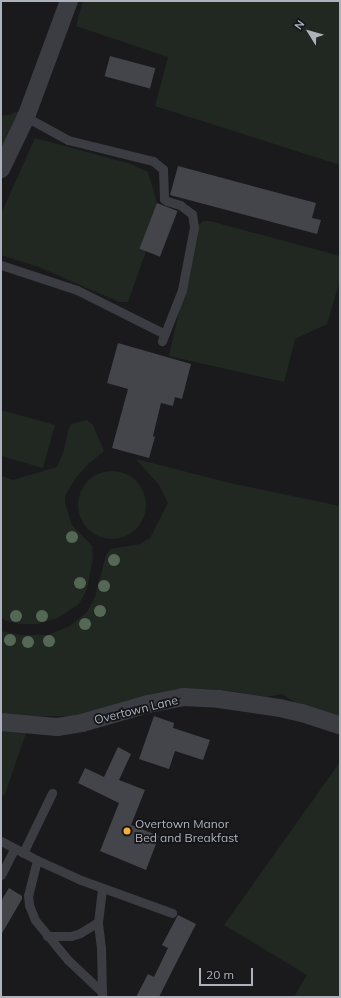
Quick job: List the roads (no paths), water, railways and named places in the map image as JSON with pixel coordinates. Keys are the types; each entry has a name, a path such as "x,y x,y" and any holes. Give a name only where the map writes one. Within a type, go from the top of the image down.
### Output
{"street":[{"path":"1,169 26,117 69,1"},
{"name":"Overtown Lane","path":"1,722 57,727 82,723 148,704 183,698 219,699 280,708 340,725"}],"lane":[{"path":"1,265 77,290 163,338 176,307 184,279 194,227 192,214 180,205 164,199 163,169 153,161 68,140 26,117"},
{"path":"1,875 19,851 52,793"},
{"path":"1,841 37,860 102,889 172,913"},
{"path":"37,860 28,894 29,905 35,920 68,960 102,994"},
{"path":"102,889 98,922 101,948 102,994"},
{"path":"47,936 71,936 80,933 98,922"}],"place":[{"name":"Overtown Manor Bed and Breakfast","path":"127,831"}]}
